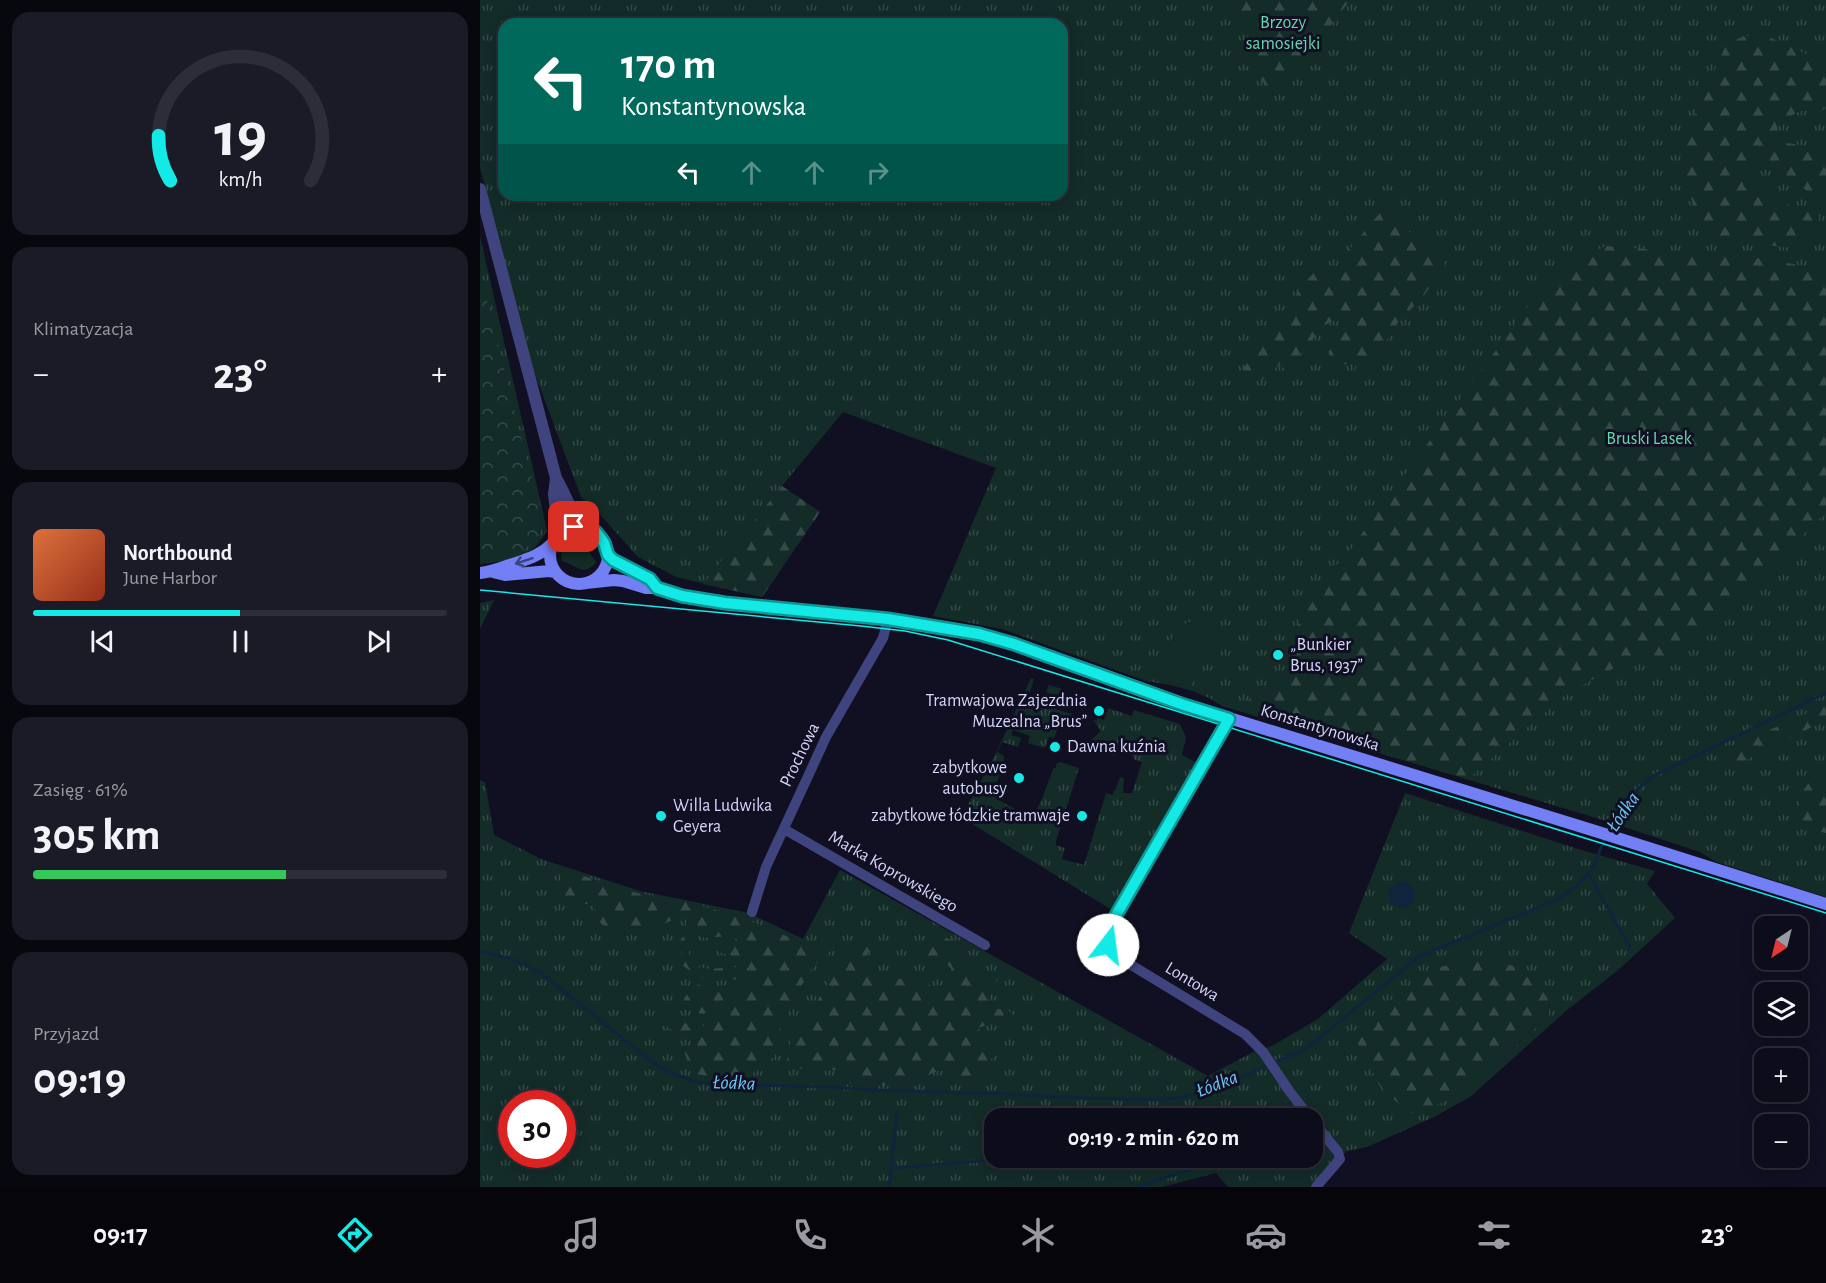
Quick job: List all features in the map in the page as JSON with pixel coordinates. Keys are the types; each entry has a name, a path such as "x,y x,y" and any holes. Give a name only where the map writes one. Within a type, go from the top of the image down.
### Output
{"main road":[{"path":"486,573 536,557 562,532 570,528 583,527 592,530 602,538 606,547 608,555 602,572 595,579 586,583 571,583 562,579 555,572 550,558 554,541"},
{"name":"Konstantynowska","path":"608,555 621,565 650,579 657,588"},
{"path":"486,573 505,576 555,572"},
{"name":"Konstantynowska","path":"586,583 614,580 708,601 888,619 956,629 999,639 1184,705 1826,904"}],"street":[{"path":"480,189 556,478 571,509 580,521 592,530"},
{"path":"554,541 558,530 554,494 556,478"},
{"name":"Prochowa","path":"753,912 766,867 826,737 883,638 888,619"},
{"name":"Lontowa","path":"1229,719 1117,914 1107,940 1111,951 1118,957 1236,1027 1252,1040 1303,1108"},
{"name":"Marka Koprowskiego","path":"784,829 986,945"},
{"path":"1316,1187 1340,1159 1338,1152 1323,1134"}],"green space":[{"path":"480,0 1826,0 1826,897 1716,862 1700,852 1603,820 1222,706 1195,692 1146,681 1002,629 933,616 996,468 843,412 782,486 820,512 762,597 676,577 638,557 581,497 529,358 480,167"},
{"name":"Brzozy samosiejki","path":"1236,0 1350,0 1287,83 1276,94 1267,88 1247,58 1251,29 1246,20 1242,23 1232,18 1230,4"},
{"path":"1760,33 1826,63 1826,108 1821,111 1800,111 1776,124 1782,142 1816,148 1826,153 1826,198 1810,193 1767,163 1750,163 1755,188 1775,200 1820,217 1803,249 1710,239 1698,230 1687,178 1684,144 1702,97 1728,41"},
{"path":"1384,208 1390,210 1409,232 1434,245 1443,257 1445,265 1423,297 1399,321 1364,376 1355,371 1357,362 1342,365 1330,357 1333,339 1349,313 1323,326 1301,354 1284,370 1286,356 1270,375 1261,380 1250,375 1243,369 1306,281 1314,273 1319,273 1331,280 1348,251"},
{"path":"480,236 547,530 534,548 520,558 480,564"},
{"name":"Bruski Lasek","path":"1606,246 1768,259 1826,271 1826,512 1708,629 1667,657 1616,667 1567,693 1468,779 1237,710 1261,689 1284,683 1303,646 1298,626 1333,567 1346,558 1542,287 1572,264"},
{"path":"480,272 543,516 541,531 532,544 520,551 480,553"},
{"path":"782,486 820,512 762,597 703,584"},
{"path":"570,536 584,542 596,562 592,567 583,570 562,561 561,554"},
{"path":"494,600 480,629 480,603"},
{"path":"1199,621 1219,627 1191,687 1156,674 1168,644 1178,630 1189,622"},
{"path":"1031,678 1034,679 1029,695 1024,693 1023,699 1028,700 1027,705 1046,709 1051,694 1046,692 1049,685 1062,689 1055,709 1072,714 1068,727 1059,725 1054,738 1049,737 1045,748 1028,743 1030,736 1013,730 1011,735 1021,738 1018,747 1002,742 997,752 1004,756 1004,766 992,792 1002,802 1030,817 1033,816 1042,799 1056,764 1060,762 1079,768 1056,841 1056,845 1065,848 1062,859 1084,865 1106,793 1113,795 1120,777 1124,778 1123,793 1132,793 1142,762 1118,750 1115,756 1090,744 1089,742 1101,731 1093,720 1097,721 1097,718 1104,720 1108,708 1132,716 1134,710 1180,724 1186,737 1182,755 1197,763 1112,910 961,817 994,757"},
{"path":"1826,705 1826,720 1738,764 1734,749 1740,743"},
{"path":"1826,778 1826,833 1812,830 1798,815 1801,794 1810,781"},
{"path":"480,780 485,782 494,835 541,859 640,891 749,913 803,939 840,870 1208,1076 1255,1051 1272,1046 1318,1019 1387,959 1349,933 1405,793 1578,849 1655,871 1647,884 1675,918 1470,1097 1434,1117 1367,1147 1347,1151 1310,1187 1228,1187 1216,1173 1162,1187 480,1187","holes":["1548,999 1549,1016 1512,1049"]},
{"path":"571,872 637,893 685,901 738,916 815,946 830,933 843,939 813,967 803,983 781,1022 780,1041 769,1064 740,1080 718,1079 697,1074 696,1069 688,1063 684,1050 689,1047 694,1036 675,1032 662,1023 711,1025 713,1018 707,1012 703,1014 681,1008 685,997 697,984 706,987 743,987 744,979 710,981 702,978 683,966 679,938 684,937 693,966 709,969 738,967 741,958 718,952 719,946 736,945 737,939 729,936 704,938 686,925 686,917 643,933 631,934 613,929 601,924 594,906 571,904 568,901 560,874"},
{"path":"881,921 879,935 868,953 865,966 896,979 910,979 942,989 957,988 960,978 947,964 930,965 912,961 916,950 937,934 956,942 962,961 976,971 999,979 989,989 988,1008 1008,1010 1018,1020 999,1021 978,1028 997,1052 976,1079 957,1078 945,1068 919,1079 893,1086 850,1083 853,1063 846,1059 841,1069 827,1071 794,1068 787,1060 791,1039 812,1010 841,960 852,951 869,928"},
{"path":"1481,960 1526,968 1548,999 1549,1016 1468,1088 1440,1104 1411,1113 1382,1090 1356,1040 1384,1005 1433,968"}],"water":[{"path":"1402,882 1411,886 1415,895 1411,904 1402,908 1393,904 1389,895 1393,886"}],"waterway":[{"name":"Łódka","path":"1607,832 1620,808 1653,776 1826,693"},
{"name":"Łódka","path":"1274,1062 1303,1051 1420,956 1556,900 1578,885 1593,867 1605,838"},
{"path":"1588,873 1631,949"},
{"name":"Łódka","path":"480,951 511,959 540,972 647,1058 666,1071 696,1082 1161,1100 1203,1092 1268,1065"},
{"path":"889,1187 897,1112"},
{"path":"891,1168 984,1161"},
{"path":"1138,1187 1194,1168"}],"tram line":[{"path":"480,590 861,626 905,631 948,640 1826,913"}],"place":[{"name":"„Bunkier Brus, 1937”","path":"1278,655"},
{"name":"Tramwajowa Zajezdnia Muzealna „Brus”","path":"1099,711"},
{"name":"Dawna kuźnia","path":"1055,747"},
{"name":"zabytkowe autobusy","path":"1019,778"},
{"name":"Willa Ludwika Geyera","path":"661,816"},
{"name":"zabytkowe łódzkie tramwaje","path":"1082,816"}],"route":[{"path":"574,527 588,528 596,532 602,538 608,555 613,560 650,579 657,588 682,596 725,603 888,619 979,634 1229,719 1111,924 1107,935 1108,945"}]}
